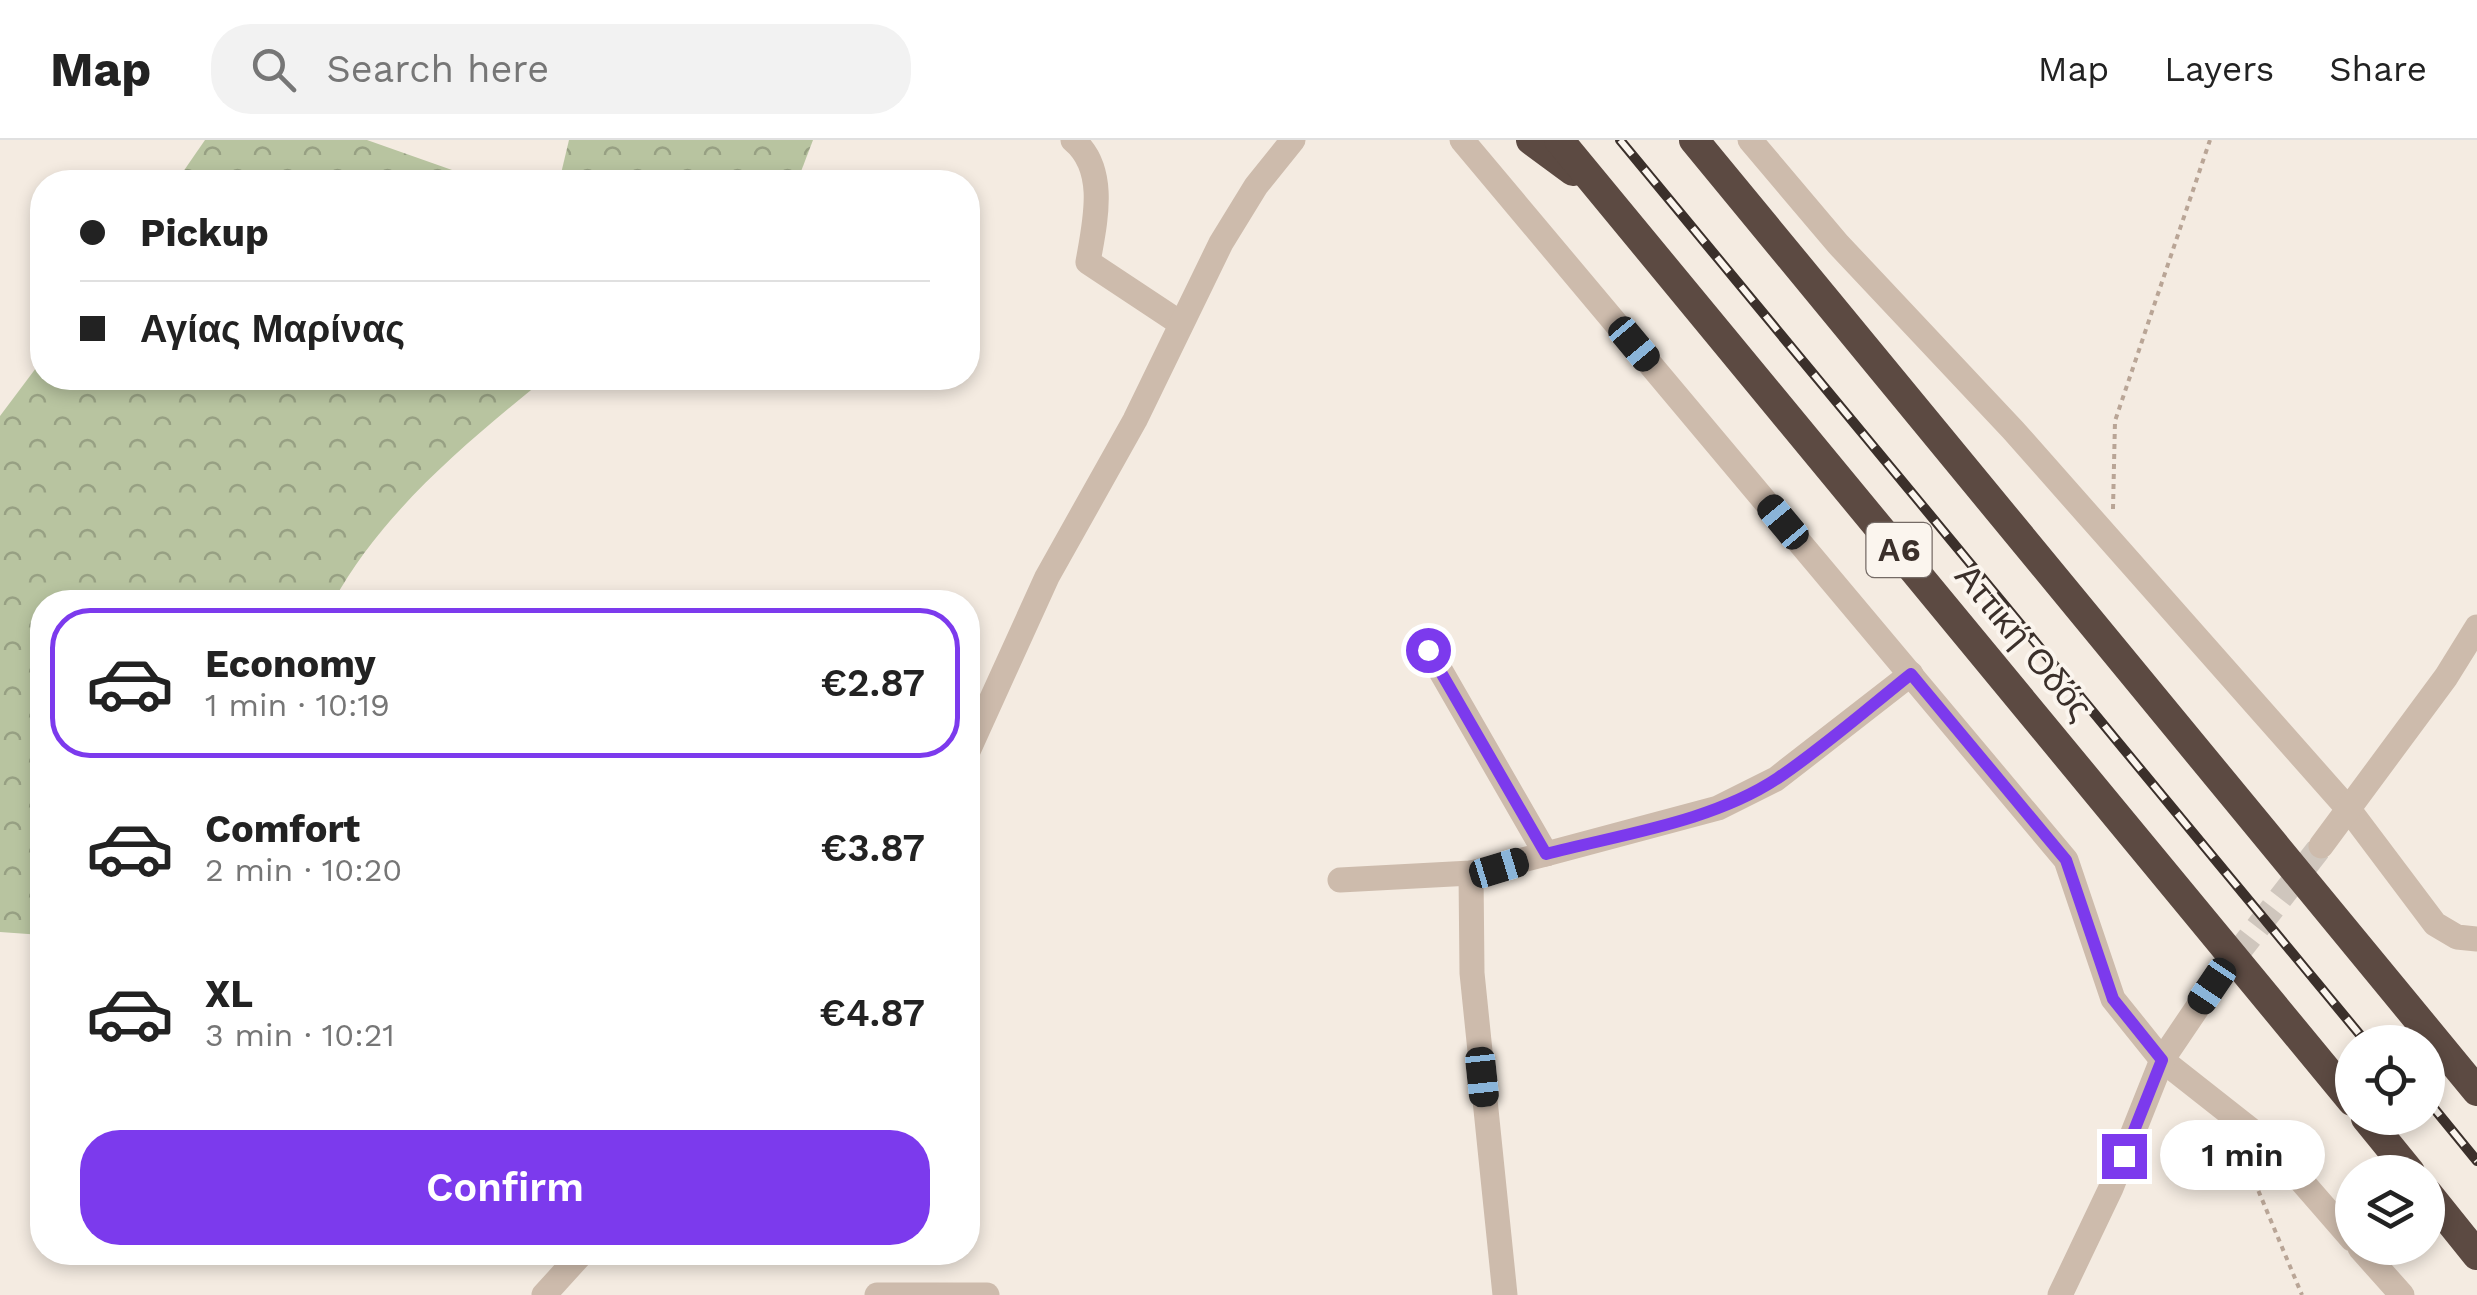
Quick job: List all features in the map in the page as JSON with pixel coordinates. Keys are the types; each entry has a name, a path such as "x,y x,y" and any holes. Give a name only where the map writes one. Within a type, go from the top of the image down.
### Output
{"highway":[{"path":"1531,140 1600,190"},
{"name":"Αττική Οδός","path":"1559,140 2335,1080"},
{"name":"Αττική Οδός","path":"1694,140 2477,1091"},
{"path":"2380,1135 2396,1155"},
{"path":"2445,1215 2477,1254"}],"street":[{"path":"1072,140 1085,150 1095,174 1088,262 1180,323"},
{"path":"980,724 1046,577 1136,420 1180,323 1247,200 1293,140"},
{"path":"1462,140 2066,860 2113,999 2162,1060 2270,1146 2335,1220"},
{"path":"1750,140 1838,244 2013,430 2350,811 2435,924 2457,937 2477,939"},
{"path":"2321,846 2350,811 2477,627"},
{"path":"1428,650 1546,854"},
{"path":"1340,880 1471,873 1733,801 1776,779 1911,674"},
{"path":"1471,873 1472,973 1505,1295"},
{"path":"2060,1295 2111,1188 2162,1060 2212,986"},
{"path":"544,1295 571,1265"},
{"path":"2375,1265 2402,1295"},
{"path":"877,1295 987,1295"}],"path":[{"path":"2120,552 2112,508 2115,421 2210,140"},
{"path":"2227,1112 2302,1295"}],"green space":[{"path":"205,140 367,140 452,170 184,170"},
{"path":"569,140 813,140 802,170 562,170"},
{"path":"30,376 30,390 532,390 428,480 376,538 340,590 30,590 30,934 0,932 0,416"}],"tunnel":[{"path":"2212,986 2321,846"}],"railway":[{"path":"1620,140 2352,1025"},
{"path":"2445,1122 2477,1161"}],"route":[{"path":"1428,650 1546,854 1718,808 1747,794 1776,779 1911,674 2066,860 2113,999 2162,1060 2124,1156"}]}
